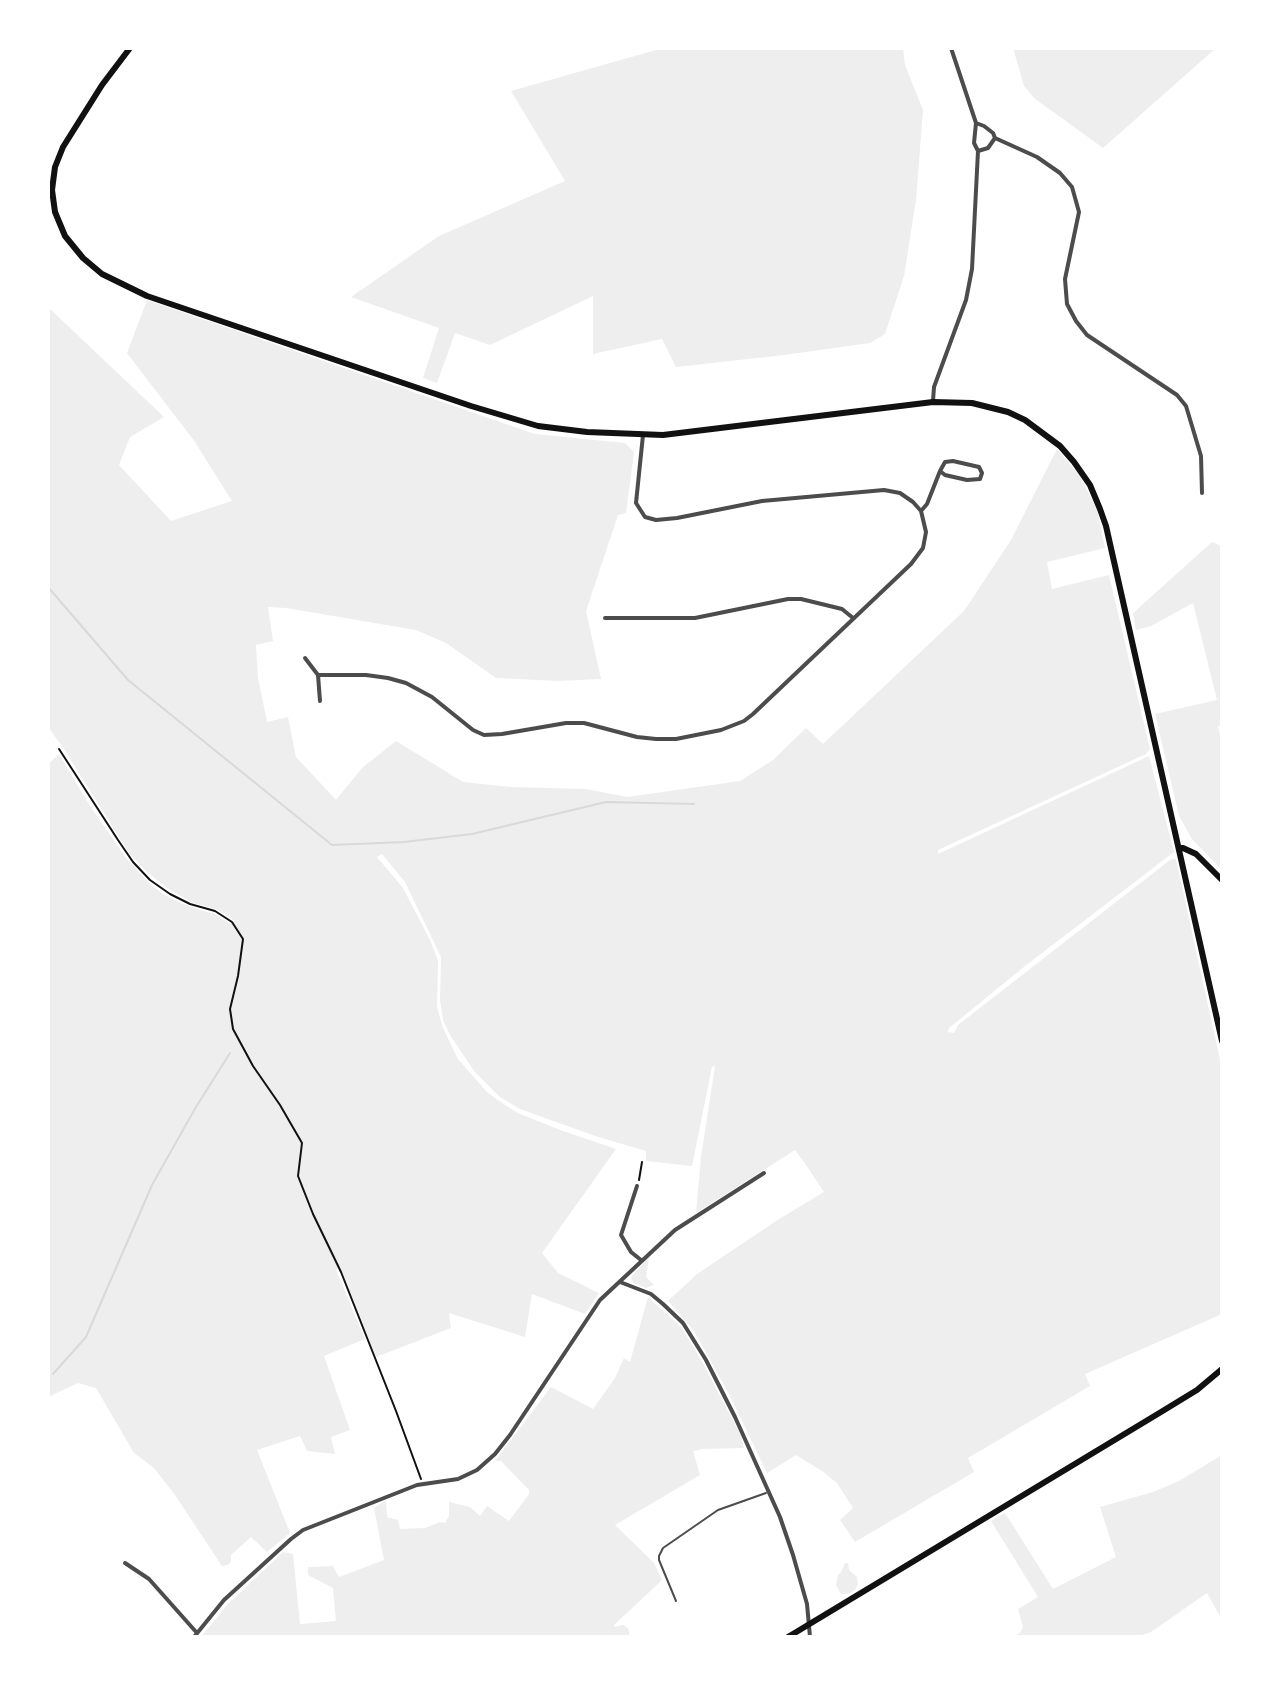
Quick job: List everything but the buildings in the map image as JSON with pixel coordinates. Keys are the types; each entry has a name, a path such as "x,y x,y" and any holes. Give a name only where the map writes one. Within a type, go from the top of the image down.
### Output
{"main road":[{"path":"130,48 102,85 63,147 55,167 52,190 55,212 65,236 83,258 102,274 147,296 538,426 643,435 697,432 933,402 972,403 1008,412 1025,420 1060,446 1090,485 1106,526 1222,1041"},
{"path":"1179,848 1196,854 1222,880"},
{"path":"788,1637 1197,1390 1222,1369"}],"street":[{"path":"933,402 934,387 966,300 972,269 978,151 974,143 976,123 951,48"},
{"path":"976,123 993,133 995,138 1037,157 1060,173 1072,187 1079,212 1065,279 1067,304 1087,335 1177,395 1186,406 1201,456 1202,493"},
{"path":"978,151 988,148 995,138"},
{"path":"318,675 366,675 406,683 432,697 473,730 484,735 566,723 584,723 637,737 676,739 721,730 744,721 853,619 923,548 926,532 921,511 900,493 884,490 762,501 677,518 656,520 645,517 636,503 643,435"},
{"path":"921,511 927,504 940,471 945,462 979,467 982,473 980,479 967,480 940,471"},
{"path":"605,618 695,618 801,599 842,609 853,619"},
{"path":"305,658 318,675 320,701"},
{"path":"125,1563 162,1592 196,1635 224,1600 303,1530 422,1484 458,1479 477,1470 495,1454 522,1418 594,1308 675,1230 764,1173"},
{"path":"637,1186 621,1235 631,1252 641,1260"},
{"path":"620,1282 651,1294 683,1323 706,1360 769,1492 793,1555 807,1604 810,1637"}],"lane":[{"path":"676,1601 659,1560 663,1548 718,1510 769,1492"}],"path":[{"path":"59,749 133,862 150,880 190,904 215,911 232,922 243,939 230,1009 233,1029 302,1143 298,1176 352,1299 422,1484"},
{"path":"637,1186 642,1162"}],"shaded area":[{"path":"663,48 903,48 905,65 923,110 916,200 904,276 885,334 870,343 676,367 662,339 593,354 593,296 490,345 455,333 437,383 423,378 439,328 351,297 439,236 565,181 511,91"},
{"path":"1013,48 1216,48 1103,148 1034,98 1024,86"},
{"path":"147,300 535,434 625,443 634,452 626,513 618,515 586,611 601,679 558,681 496,678 446,643 416,630 268,607 273,641 256,645 258,678 267,722 288,717 296,757 336,800 362,768 396,741 463,782 586,789 627,797 740,781 773,760 806,728 823,744 964,611 1011,540 1057,449 1080,476 1097,510 1105,548 1047,562 1052,589 1109,575 1150,749 1146,754 938,850 938,854 1149,756 1174,852 1025,966 948,1032 954,1033 958,1025 1170,860 1176,859 1222,1069 1222,1314 1085,1374 1090,1386 968,1458 974,1472 855,1542 840,1520 853,1508 837,1483 822,1471 796,1455 767,1473 694,1331 668,1301 697,1274 824,1192 804,1162 795,1150 696,1213 715,1066 712,1067 692,1166 646,1161 646,1151 520,1109 500,1097 474,1071 450,1035 443,1020 440,1000 441,957 405,882 382,854 377,857 403,888 438,961 437,1007 458,1059 487,1092 520,1114 616,1149 542,1253 558,1273 599,1293 585,1314 532,1294 525,1337 449,1313 451,1328 376,1357 340,1266 336,1270 365,1339 324,1356 350,1430 331,1437 335,1454 307,1451 300,1436 257,1450 290,1533 267,1552 251,1537 231,1555 228,1565 222,1566 154,1468 134,1453 96,1388 78,1383 48,1397 48,764 59,754 126,858 152,886 185,905 217,915 229,923 235,921 216,909 193,903 146,871 129,853 48,727 48,307 164,417 130,437 119,465 171,521 232,501 195,442 127,353"},
{"path":"1212,542 1222,546 1222,724 1218,727 1222,739 1222,870 1192,839 1179,816 1155,714 1217,700 1193,603 1151,626 1136,630 1133,613"},
{"path":"649,1257 646,1277 654,1285 646,1288 633,1283 631,1277"},
{"path":"648,1297 682,1328 741,1436 744,1448 693,1451 700,1475 615,1525 654,1563 662,1580 614,1625 628,1628 630,1637 201,1637 227,1605 283,1552 293,1554 300,1624 336,1621 333,1588 308,1575 308,1567 333,1566 339,1577 384,1560 374,1508 386,1500 387,1517 398,1520 400,1529 445,1523 449,1516 449,1502 470,1507 480,1516 487,1506 509,1521 529,1490 501,1461 495,1461 551,1387 593,1409 615,1378 624,1358 630,1362"},
{"path":"1222,1455 1222,1620 1207,1593 1151,1632 1137,1637 1012,1637 1020,1633 1023,1627 1018,1609 1038,1597 991,1521 1005,1513 1053,1589 1116,1557 1100,1507 1179,1481"},
{"path":"845,1563 857,1577 858,1584 855,1590 841,1594 836,1585"}],"waterway":[{"path":"48,587 128,680 332,845 404,842 472,834 606,802 694,804"},
{"path":"53,1374 86,1337 152,1185 230,1053"}]}
